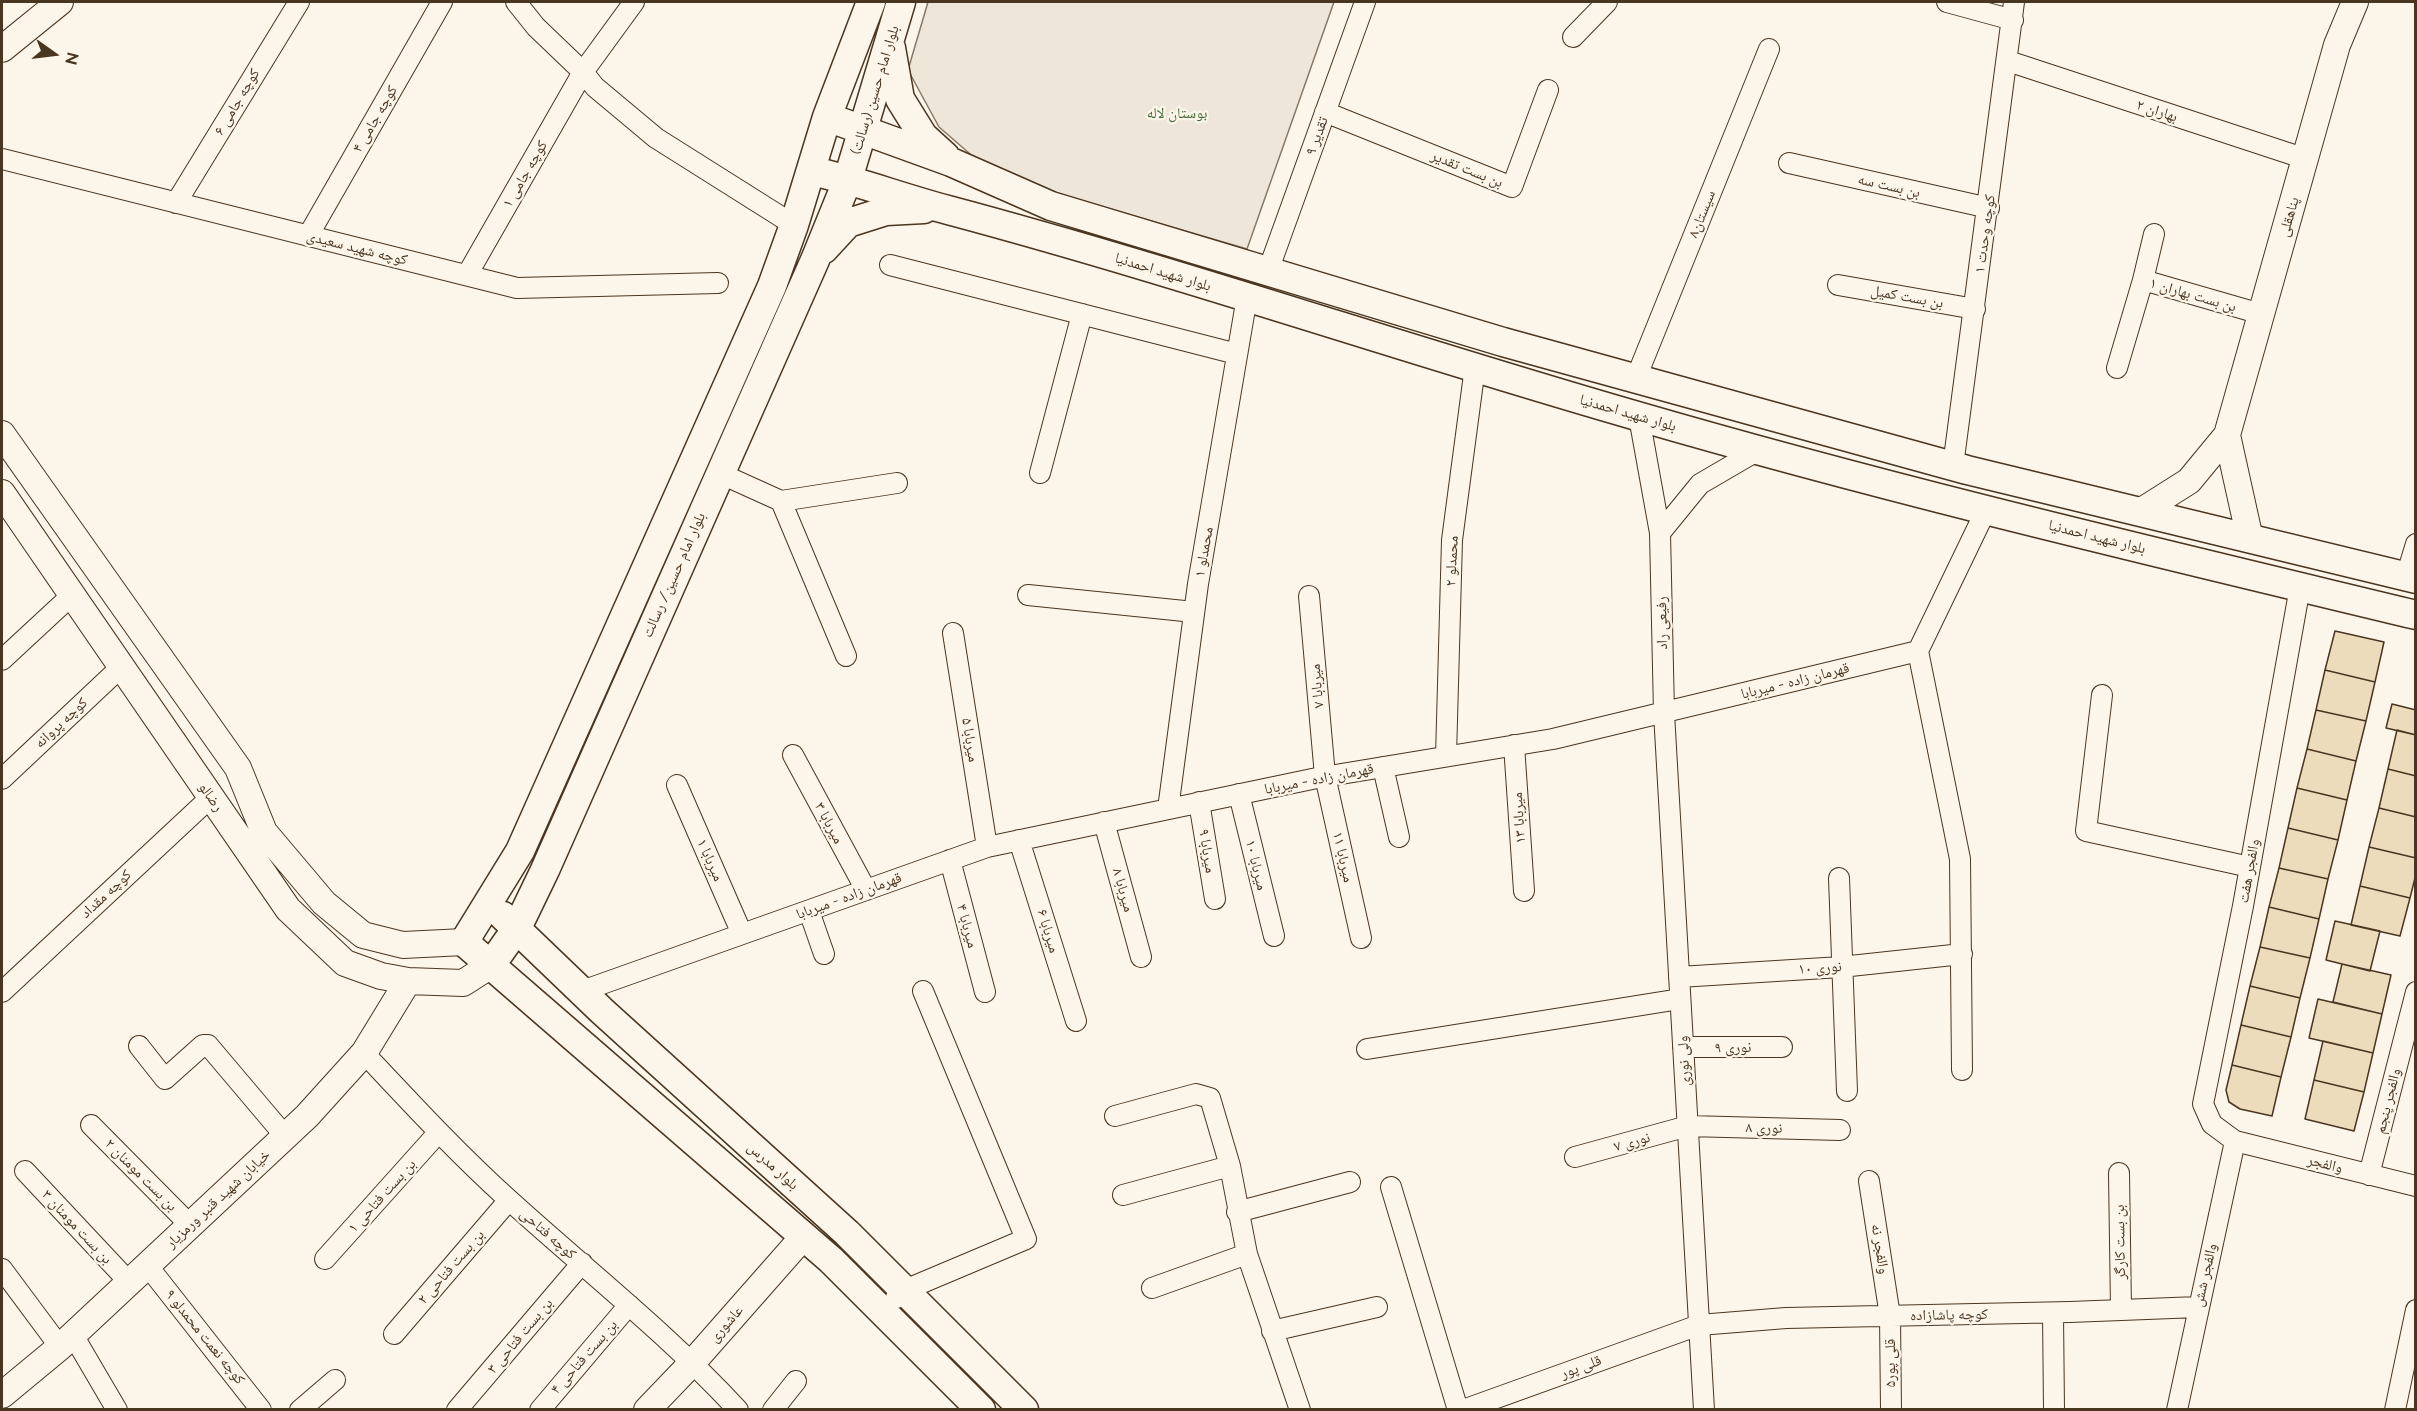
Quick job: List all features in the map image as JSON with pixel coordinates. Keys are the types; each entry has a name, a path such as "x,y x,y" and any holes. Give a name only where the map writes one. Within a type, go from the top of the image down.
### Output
{"main road":[{"name":"بلوار امام حسین (رسالت)","path":"812,171 827,117 870,2"},
{"name":"بلوار امام حسین (رسالت)","path":"848,179 902,2"},
{"path":"890,41 900,99 923,136 951,162"},
{"name":"بلوار شهید احمدنیا","path":"827,117 951,162 1051,206 1503,342 1953,466 2411,578"},
{"name":"بلوار شهید احمدنیا","path":"812,171 848,179 940,208 1047,236 1639,417 1986,510 2415,615"},
{"name":"بلوار امام حسین/ رسالت","path":"464,942 489,905 525,840 772,285 812,171"},
{"name":"بلوار امام حسین/ رسالت","path":"491,966 517,927 545,870 815,260 848,179"},
{"path":"815,260 848,223 886,211 940,208"},
{"name":"بلوار مدرس","path":"489,905 517,927 582,992 905,1290 1024,1410"},
{"path":"464,942 804,1236 883,1311 981,1410"}],"street":[{"path":"2,49 60,2"},
{"name":"کوچه جامی ۶","path":"176,203 299,2"},
{"name":"کوچه جامی ۴","path":"308,236 442,2"},
{"path":"516,2 536,27 583,72 595,87 656,138 794,225"},
{"name":"کوچه جامی ۱","path":"467,275 583,72 634,2"},
{"name":"۹ تقدیر","path":"1268,271 1365,2"},
{"path":"1573,38 1607,2"},
{"path":"1947,2 2014,11"},
{"name":"پناهقلی","path":"2140,512 2188,481 2228,435 2337,45 2355,2"},
{"name":"کوچه وحدت ۱","path":"1953,466 2014,11"},
{"name":"سیستان۸","path":"1636,378 1769,49"},
{"name":"بهاران ۲","path":"2008,61 2306,159"},
{"name":"بن بست تقدیر","path":"1325,112 1512,187 1548,90"},
{"name":"کوچه شهید سعیدی","path":"2,159 517,288 718,283"},
{"name":"بن بست سه","path":"1790,163 1989,208"},
{"path":"2143,280 2154,234"},
{"path":"890,265 1237,354"},
{"name":"بن بست بهاران ۱","path":"2117,368 2143,280 2261,314"},
{"name":"بن بست کمیل","path":"1838,285 1975,309"},
{"name":"محمدلو ۱","path":"1168,809 1194,612 1247,297"},
{"path":"1040,473 1082,314"},
{"name":"محمدلو ۲","path":"1446,756 1452,540 1475,367"},
{"name":"رفیعی راد","path":"1639,417 1660,533 1664,713"},
{"path":"2,434 238,768 264,832 324,903 363,935 404,945 464,942"},
{"name":"پناهقلی","path":"2228,435 2250,539"},
{"path":"1660,533 1700,484 1760,450"},
{"path":"719,473 781,501 897,483"},
{"name":"رضالو","path":"2,493 288,909 345,963 381,976 408,981 463,983 491,966"},
{"path":"781,501 846,656"},
{"path":"1962,1070 1960,859 1918,651 1986,510"},
{"path":"2411,578 2415,544"},
{"name":"والفجر هفت","path":"2235,1141 2212,1124 2204,1104 2250,867 2300,587"},
{"path":"2,660 72,595"},
{"path":"1028,595 1194,612"},
{"name":"میربابا ۷","path":"1309,596 1325,776"},
{"name":"میربابا ۵","path":"953,633 987,847"},
{"name":"قهرمان زاده - میربابا","path":"582,992 987,847 1325,776 1514,745 1664,713 1918,651"},
{"name":"کوچه پروانه","path":"2,779 121,667"},
{"path":"2102,695 2086,831 2250,867"},
{"name":"ولی نوری","path":"1664,713 1704,1410"},
{"name":"میربابا ۱۳","path":"1514,745 1524,891"},
{"name":"میربابا ۳","path":"793,755 866,890"},
{"path":"1383,767 1399,837"},
{"name":"میربابا ۱۱","path":"1325,776 1361,938"},
{"name":"میربابا ۱","path":"677,785 742,934"},
{"name":"میربابا ۱۰","path":"1239,794 1274,936"},
{"name":"کوچه مقداد","path":"2,992 212,797"},
{"name":"میربابا ۹","path":"1199,802 1215,899"},
{"name":"میربابا ۸","path":"1104,822 1141,957"},
{"name":"میربابا ۶","path":"1019,840 1076,1021"},
{"name":"میربابا ۴","path":"950,860 985,992"},
{"path":"1839,878 1847,1091"},
{"path":"809,911 824,954"},
{"name":"نوری ۱۰","path":"1679,977 1841,967 1962,954"},
{"name":"خیابان شهید قنبر ورمزیار","path":"2,1395 66,1341 285,1136 364,1053 408,981"},
{"path":"883,1311 905,1290 1026,1239 923,991"},
{"name":"والفجر پنجم","path":"2369,1175 2415,992"},
{"path":"1367,1049 1680,999"},
{"path":"140,1046 165,1079 203,1045 208,1045 285,1136"},
{"name":"نوری ۹","path":"1683,1047 1782,1047"},
{"name":"کوچه فتاحی","path":"364,1053 438,1133 509,1200 693,1362 738,1410"},
{"path":"1116,1116 1196,1094 1210,1098 1230,1166 1237,1212 1247,1254 1300,1410"},
{"name":"۲ بن بست مومنان","path":"91,1125 190,1225"},
{"name":"نوری ۸","path":"1688,1126 1840,1130"},
{"name":"نوری ۷","path":"1575,1157 1688,1126"},
{"name":"بن بست فتاحی ۱","path":"325,1259 438,1133"},
{"name":"والفجر","path":"2235,1141 2415,1186"},
{"name":"والفجر شش","path":"2177,1410 2235,1141"},
{"path":"1123,1195 1230,1166"},
{"name":"۳ بن بست مومنان","path":"25,1171 129,1282"},
{"name":"بن بست کارگر","path":"2119,1173 2121,1310"},
{"name":"والفجر نه","path":"1869,1181 1890,1316"},
{"path":"1237,1212 1350,1182"},
{"path":"1391,1187 1458,1410"},
{"name":"بن بست فتاحی ۲","path":"394,1334 509,1200"},
{"name":"عاشوری","path":"646,1410 693,1362 804,1236"},
{"path":"1152,1288 1247,1254"},
{"name":"بن بست فتاحی ۳","path":"457,1410 582,1263"},
{"name":"کوچه نعمت محمدلو ۹","path":"147,1265 261,1410"},
{"path":"2,1269 66,1341 117,1410"},
{"name":"بن بست فتاحی ۴","path":"540,1410 629,1305"},
{"name":"کوچه پاشازاده","path":"1699,1325 1786,1318 2053,1313 2198,1306"},
{"path":"1272,1331 1377,1307"},
{"path":"2395,1410 2415,1310"},
{"path":"2053,1313 2054,1410"},
{"name":"قلی پور۵","path":"1890,1316 1891,1410"},
{"name":"قلی پور","path":"1464,1410 1699,1325"},
{"path":"300,1410 335,1380"},
{"path":"773,1410 795,1381"}],"green space":[{"name":"بوستان لاله","path":"928,2 1334,2 1247,249 1008,179 977,160 939,127 908,70"}],"building":[{"path":"2335,631 2384,642 2375,682 2325,670"},
{"path":"2325,670 2375,682 2366,721 2316,710"},
{"path":"2392,704 2416,710 2416,735 2386,728"},
{"path":"2316,710 2366,721 2356,761 2307,749"},
{"path":"2397,730 2416,735 2416,776 2388,769"},
{"path":"2307,749 2356,761 2347,800 2297,788"},
{"path":"2388,769 2416,776 2416,817 2379,808"},
{"path":"2297,788 2347,800 2338,840 2288,828"},
{"path":"2379,808 2416,817 2416,858 2369,847"},
{"path":"2288,828 2338,840 2328,879 2279,868"},
{"path":"2369,847 2416,858 2416,874 2410,898 2360,886"},
{"path":"2279,868 2328,879 2319,919 2269,907"},
{"path":"2360,886 2410,898 2400,936 2351,925"},
{"path":"2269,907 2319,919 2310,958 2260,947"},
{"path":"2335,921 2380,931 2370,971 2326,960"},
{"path":"2260,947 2310,958 2300,998 2250,986"},
{"path":"2342,964 2391,975 2382,1014 2333,1002"},
{"path":"2250,986 2300,998 2291,1037 2241,1025"},
{"path":"2318,999 2382,1014 2373,1053 2309,1038"},
{"path":"2241,1025 2291,1037 2281,1077 2232,1065"},
{"path":"2323,1041 2373,1053 2364,1092 2314,1080"},
{"path":"2232,1065 2281,1077 2272,1116 2240,1109 2229,1102 2226,1090"},
{"path":"2314,1080 2364,1092 2354,1131 2305,1119"}]}
